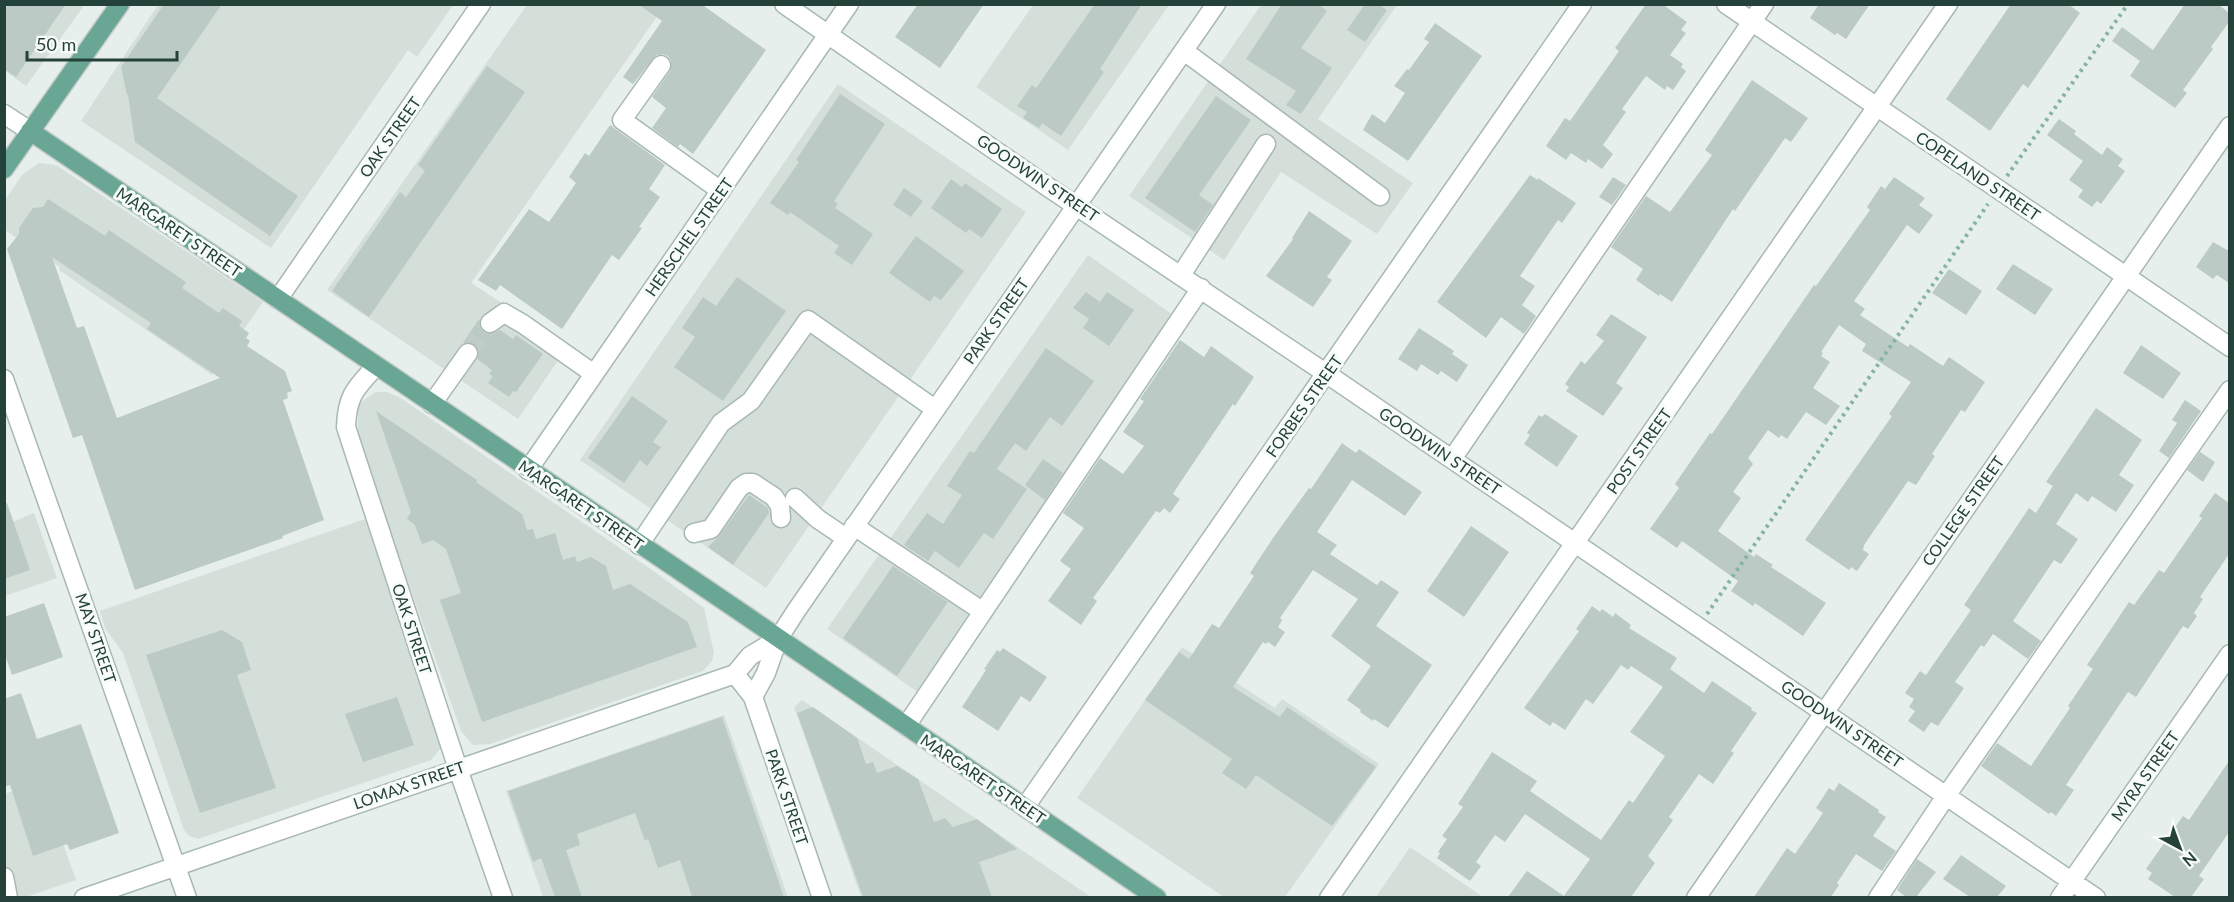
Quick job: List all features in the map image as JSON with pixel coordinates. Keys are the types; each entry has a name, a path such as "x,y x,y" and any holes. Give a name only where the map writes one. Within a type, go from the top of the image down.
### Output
{"main road":[{"path":"4,169 120,4"},
{"name":"MARGARET STREET","path":"30,131 1157,897"}],"street":[{"name":"OAK STREET","path":"278,298 481,4"},
{"name":"GOODWIN STREET","path":"784,4 2096,897"},
{"name":"HERSCHEL STREET","path":"528,470 849,4"},
{"name":"PARK STREET","path":"753,697 766,673 778,639 934,409 1216,4"},
{"name":"FORBES STREET","path":"1025,807 1582,4"},
{"name":"COPELAND STREET","path":"1726,4 2229,347"},
{"path":"1452,459 1764,4"},
{"name":"POST STREET","path":"1329,897 1948,4"},
{"path":"1184,51 1380,196"},
{"path":"660,66 622,120 721,191"},
{"name":"MARGARET STREET","path":"4,114 30,131"},
{"name":"COLLEGE STREET","path":"1696,897 2229,126"},
{"path":"1180,275 1266,144"},
{"path":"906,726 1201,288"},
{"path":"490,323 504,313 524,324 594,374"},
{"path":"639,545 721,423 751,401 808,320 934,409"},
{"path":"432,404 468,353"},
{"name":"OAK STREET","path":"376,366 352,393 347,410 346,427 458,768 503,897"},
{"name":"MAY STREET","path":"4,379 187,897"},
{"path":"1878,897 2229,390"},
{"path":"694,533 711,529 739,488 746,483 753,483 774,497 780,506 781,518"},
{"path":"795,498 818,519 850,532 982,611"},
{"name":"PARK STREET","path":"778,639 750,656 735,674 753,697 822,897"},
{"name":"MYRA STREET","path":"2060,897 2229,654"},
{"name":"LOMAX STREET","path":"84,897 735,674"},
{"path":"4,877 8,897"}],"path":[{"path":"1698,627 1997,189 2128,4"}],"shaded area":[{"path":"80,4 83,7 26,86 5,71 4,5"},
{"path":"158,5 453,5 417,57 408,50 271,248 81,121"},
{"path":"527,5 665,5 471,283 568,346 518,419 327,290"},
{"path":"1033,5 1169,5 1068,150 976,87"},
{"path":"1261,5 1397,5 1318,119 1413,183 1377,234 1281,172 1224,260 1129,196"},
{"path":"838,84 1026,212 766,588 580,460"},
{"path":"39,163 56,165 263,302 212,375 5,230 5,200 22,175"},
{"path":"1088,255 1176,317 922,695 827,629"},
{"path":"376,392 387,392 399,397 704,608 714,653 712,661 703,671 490,744 473,745 461,731 358,442 358,410 361,402"},
{"path":"34,513 57,578 5,596 5,525"},
{"path":"365,519 438,735 440,749 431,760 198,839 189,836 184,830 123,653 105,628 100,611"},
{"path":"1182,647 1275,708 1282,699 1379,764 1285,897 1224,897 1077,798"},
{"path":"802,700 1091,897 861,897 794,707"},
{"path":"724,715 788,897 543,897 506,791"},
{"path":"41,782 76,880 26,897 5,897 4,794"},
{"path":"1410,847 1483,897 1376,897"}],"building":[{"path":"9,4 66,4 16,77 4,69 4,10"},
{"path":"164,4 222,4 157,98 298,196 270,236 135,142 121,67"},
{"path":"638,4 701,4 766,50 693,154 680,144 678,147 652,128 666,108 652,97 670,71 671,61 668,56 656,55 633,84 623,77 662,21"},
{"path":"918,4 984,4 940,68 895,37"},
{"path":"1095,4 1142,4 1100,69 1104,72 1061,136 1042,123 1039,128 1023,118 1027,112 1017,106 1032,85 1036,88"},
{"path":"1282,4 1318,4 1327,11 1301,48 1332,68 1301,114 1286,105 1296,91 1246,59"},
{"path":"1365,4 1378,4 1387,10 1365,42 1347,30"},
{"path":"1646,4 1662,4 1687,22 1681,30 1686,33 1670,55 1683,64 1681,67 1686,71 1673,90 1667,86 1665,90 1646,76 1622,109 1626,112 1603,145 1613,154 1602,169 1588,159 1586,163 1571,153 1566,160 1546,146 1565,118 1570,121 1619,51 1615,48"},
{"path":"1819,4 1870,4 1846,39 1837,33 1835,35 1810,18"},
{"path":"2011,4 2068,4 2080,13 2028,88 2023,84 1990,131 1946,99"},
{"path":"2185,4 2218,4 2229,13 2229,22 2211,47 2213,49 2183,90 2187,93 2175,108 2130,76 2140,61 2112,41 2122,27 2153,50"},
{"path":"1435,23 1482,56 1408,161 1363,130 1372,114 1385,123 1405,93 1394,86 1429,42 1424,39"},
{"path":"487,66 525,92 369,317 332,291 400,192 406,197 425,171 418,165"},
{"path":"1752,80 1808,118 1791,142 1785,138 1735,211 1733,209 1672,302 1636,280 1643,269 1611,247 1646,196 1670,212 1712,155 1705,150"},
{"path":"840,94 885,124 834,201 838,204 835,208 873,234 852,265 834,253 839,246 790,212 788,215 770,203 799,162 796,160"},
{"path":"1216,96 1251,120 1199,195 1213,205 1195,232 1145,198"},
{"path":"2059,119 2076,131 2074,134 2102,155 2107,147 2123,159 2118,166 2125,171 2101,204 2097,201 2092,207 2078,197 2083,190 2069,180 2083,161 2047,135"},
{"path":"610,125 665,165 649,189 660,197 639,227 642,228 619,260 612,255 562,329 500,285 496,291 478,280 529,209 549,222 576,183 569,177 585,153 589,156"},
{"path":"1530,175 1576,203 1562,223 1558,220 1520,276 1535,286 1522,305 1536,316 1524,334 1501,317 1486,338 1437,302"},
{"path":"1613,177 1626,185 1612,205 1599,197"},
{"path":"1894,177 1925,198 1919,205 1933,215 1919,234 1907,225 1854,301 1865,309 1860,315 1908,347 1910,344 1943,366 1949,357 1985,382 1965,412 1961,410 1932,454 1935,456 1916,485 1908,481 1864,545 1863,550 1869,554 1857,571 1851,567 1849,570 1805,540 1892,416 1889,414 1911,382 1862,351 1866,344 1839,325 1821,352 1823,353 1821,356 1830,362 1813,388 1840,406 1826,425 1806,412 1787,439 1781,435 1779,438 1768,430 1748,458 1753,464 1733,492 1741,498 1718,531 1754,557 1756,554 1773,565 1771,567 1826,603 1803,636 1755,603 1753,606 1731,591 1738,581 1682,541 1677,548 1650,529 1679,488 1675,484 1814,285 1816,286 1870,210 1867,207 1881,186 1885,189"},
{"path":"951,179 962,187 965,183 1002,209 982,238 969,229 966,233 931,208"},
{"path":"904,188 923,201 911,217 893,205"},
{"path":"48,199 105,236 109,230 186,282 182,288 219,313 223,308 242,321 239,326 249,333 246,338 250,341 247,346 285,371 292,391 287,393 288,398 283,400 324,520 282,536 283,538 135,590 82,435 73,438 7,249 19,234 19,228 33,208 43,207","holes":["52,257 151,323 147,329 220,378 117,418 84,326 77,328"]},
{"path":"1309,211 1352,241 1327,277 1332,280 1313,307 1266,276 1293,239"},
{"path":"916,236 964,271 941,300 934,296 930,302 889,273"},
{"path":"2213,242 2229,251 2229,283 2217,275 2213,279 2196,267"},
{"path":"2013,264 2053,289 2035,315 1996,289"},
{"path":"1949,269 1982,291 1966,315 1932,293"},
{"path":"737,277 786,311 723,401 674,367 695,337 682,328 703,297 716,306"},
{"path":"1086,292 1100,302 1107,292 1134,310 1109,346 1083,328 1089,319 1073,308"},
{"path":"1611,314 1647,337 1616,383 1623,388 1603,416 1566,391 1569,387 1565,384 1581,361 1585,364 1604,341 1596,335"},
{"path":"479,319 481,329 485,333 492,334 500,330 513,339 516,335 543,354 516,392 513,391 509,397 488,383 493,376 489,374 492,370 477,359 479,353 475,344 463,343"},
{"path":"1419,328 1454,351 1452,354 1468,365 1457,382 1441,371 1438,375 1421,364 1417,371 1398,359"},
{"path":"1180,340 1204,357 1211,346 1254,377 1235,406 1233,404 1176,489 1173,494 1180,499 1170,513 1164,508 1160,513 1156,511 1093,598 1097,601 1081,625 1048,601 1071,569 1060,561 1084,528 1063,513 1100,458 1123,474 1144,446 1123,432 1144,401 1140,399"},
{"path":"2141,345 2181,373 2163,399 2123,373"},
{"path":"1046,348 1094,381 1062,426 1050,417 1026,451 1015,443 997,469 1027,489 993,539 984,533 959,568 935,551 928,561 904,545 927,513 943,524 962,495 947,486 970,451 974,453"},
{"path":"632,396 668,421 653,442 661,447 647,466 640,460 624,483 588,458"},
{"path":"2185,400 2201,411 2169,458 2159,451 2177,423 2172,420"},
{"path":"2096,408 2142,440 2119,475 2134,485 2116,512 2092,496 2088,502 2076,493 2056,524 2078,539 2061,564 2054,560 2013,621 2041,641 2028,659 1993,634 1984,647 1981,645 1955,682 1964,688 1938,726 1931,722 1924,732 1908,721 1915,711 1909,707 1914,699 1905,693 1920,671 1926,675 1971,610 1964,605 2029,508 2036,513 2053,486 2046,482"},
{"path":"376,411 477,480 476,482 522,514 527,530 533,529 536,539 555,533 563,560 575,556 577,562 591,557 606,566 613,590 630,584 688,622 697,647 482,722 440,600 461,593 446,549 433,540 422,544 415,525 407,519 411,512"},
{"path":"1545,414 1578,436 1557,467 1524,444 1530,435 1527,433 1539,415 1542,417"},
{"path":"1342,443 1356,453 1359,449 1422,492 1405,516 1352,480 1317,532 1337,545 1330,554 1377,585 1381,580 1399,592 1376,626 1432,665 1388,728 1360,712 1361,710 1347,700 1371,666 1331,636 1358,599 1313,570 1280,618 1282,620 1278,627 1285,632 1275,647 1268,642 1266,644 1263,642 1233,687 1280,717 1287,707 1376,767 1332,826 1256,775 1246,789 1222,773 1232,759 1145,700 1179,652 1189,659 1212,624 1219,628 1254,576 1250,573 1273,538 1309,488 1311,489"},
{"path":"2200,452 2215,462 2203,482 2187,470"},
{"path":"1043,459 1063,473 1045,500 1025,485"},
{"path":"2215,493 2229,503 2229,554 2200,597 2203,599 2194,613 2197,616 2188,629 2183,626 2136,697 2128,692 2066,785 2074,790 2056,816 2051,812 2049,814 1981,766 1997,743 2031,766 2093,669 2087,665 2129,602 2134,605 2159,570 2164,573 2202,518 2199,516"},
{"path":"749,495 768,508 769,513 733,565 708,547 720,535"},
{"path":"7,503 30,570 4,579 4,504"},
{"path":"1471,526 1509,552 1464,617 1427,591"},
{"path":"893,566 948,602 897,676 843,638"},
{"path":"44,603 63,657 12,675 4,652 4,617"},
{"path":"1592,606 1600,612 1602,609 1613,617 1615,613 1631,625 1629,628 1677,658 1670,669 1704,693 1712,681 1757,713 1731,751 1734,753 1713,784 1699,774 1669,817 1673,820 1648,856 1655,863 1631,897 1508,897 1527,871 1564,896 1590,859 1525,814 1505,842 1495,835 1476,862 1481,866 1470,881 1437,858 1440,853 1438,852 1447,839 1442,836 1463,807 1458,804 1492,752 1537,781 1530,791 1601,840 1629,800 1633,803 1665,756 1630,732 1663,687 1631,666 1628,670 1621,665 1593,704 1586,699 1565,730 1553,722 1550,726 1524,708 1579,631 1576,629"},
{"path":"222,630 242,642 251,670 237,675 276,788 200,813 146,655"},
{"path":"1003,648 1047,677 1030,702 1021,696 998,731 962,707 997,650 1000,652"},
{"path":"21,693 37,739 81,724 119,833 70,850 67,844 33,856 10,785 4,787 4,699"},
{"path":"397,697 414,745 363,762 345,714"},
{"path":"813,707 857,738 866,764 873,762 877,773 897,766 918,779 934,822 945,818 953,827 977,819 1017,849 979,862 992,897 863,897 797,713"},
{"path":"722,717 784,897 692,897 680,860 658,868 648,839 645,841 635,813 577,834 580,845 566,850 582,897 555,897 541,858 533,862 508,791"},
{"path":"2229,761 2229,832 2199,876 2204,879 2191,897 2175,897 2148,879 2152,873 2146,869 2183,816 2189,820"},
{"path":"1839,783 1886,817 1873,836 1896,851 1882,871 1856,854 1837,883 1839,885 1831,897 1754,897 1787,848 1795,854 1823,813 1816,808 1829,788 1834,791"},
{"path":"1961,855 2006,886 1997,897 1970,897 1943,879"},
{"path":"1917,859 1936,872 1916,897 1906,897 1897,890"}],"tunnel":[{"path":"468,353 490,323"}]}
